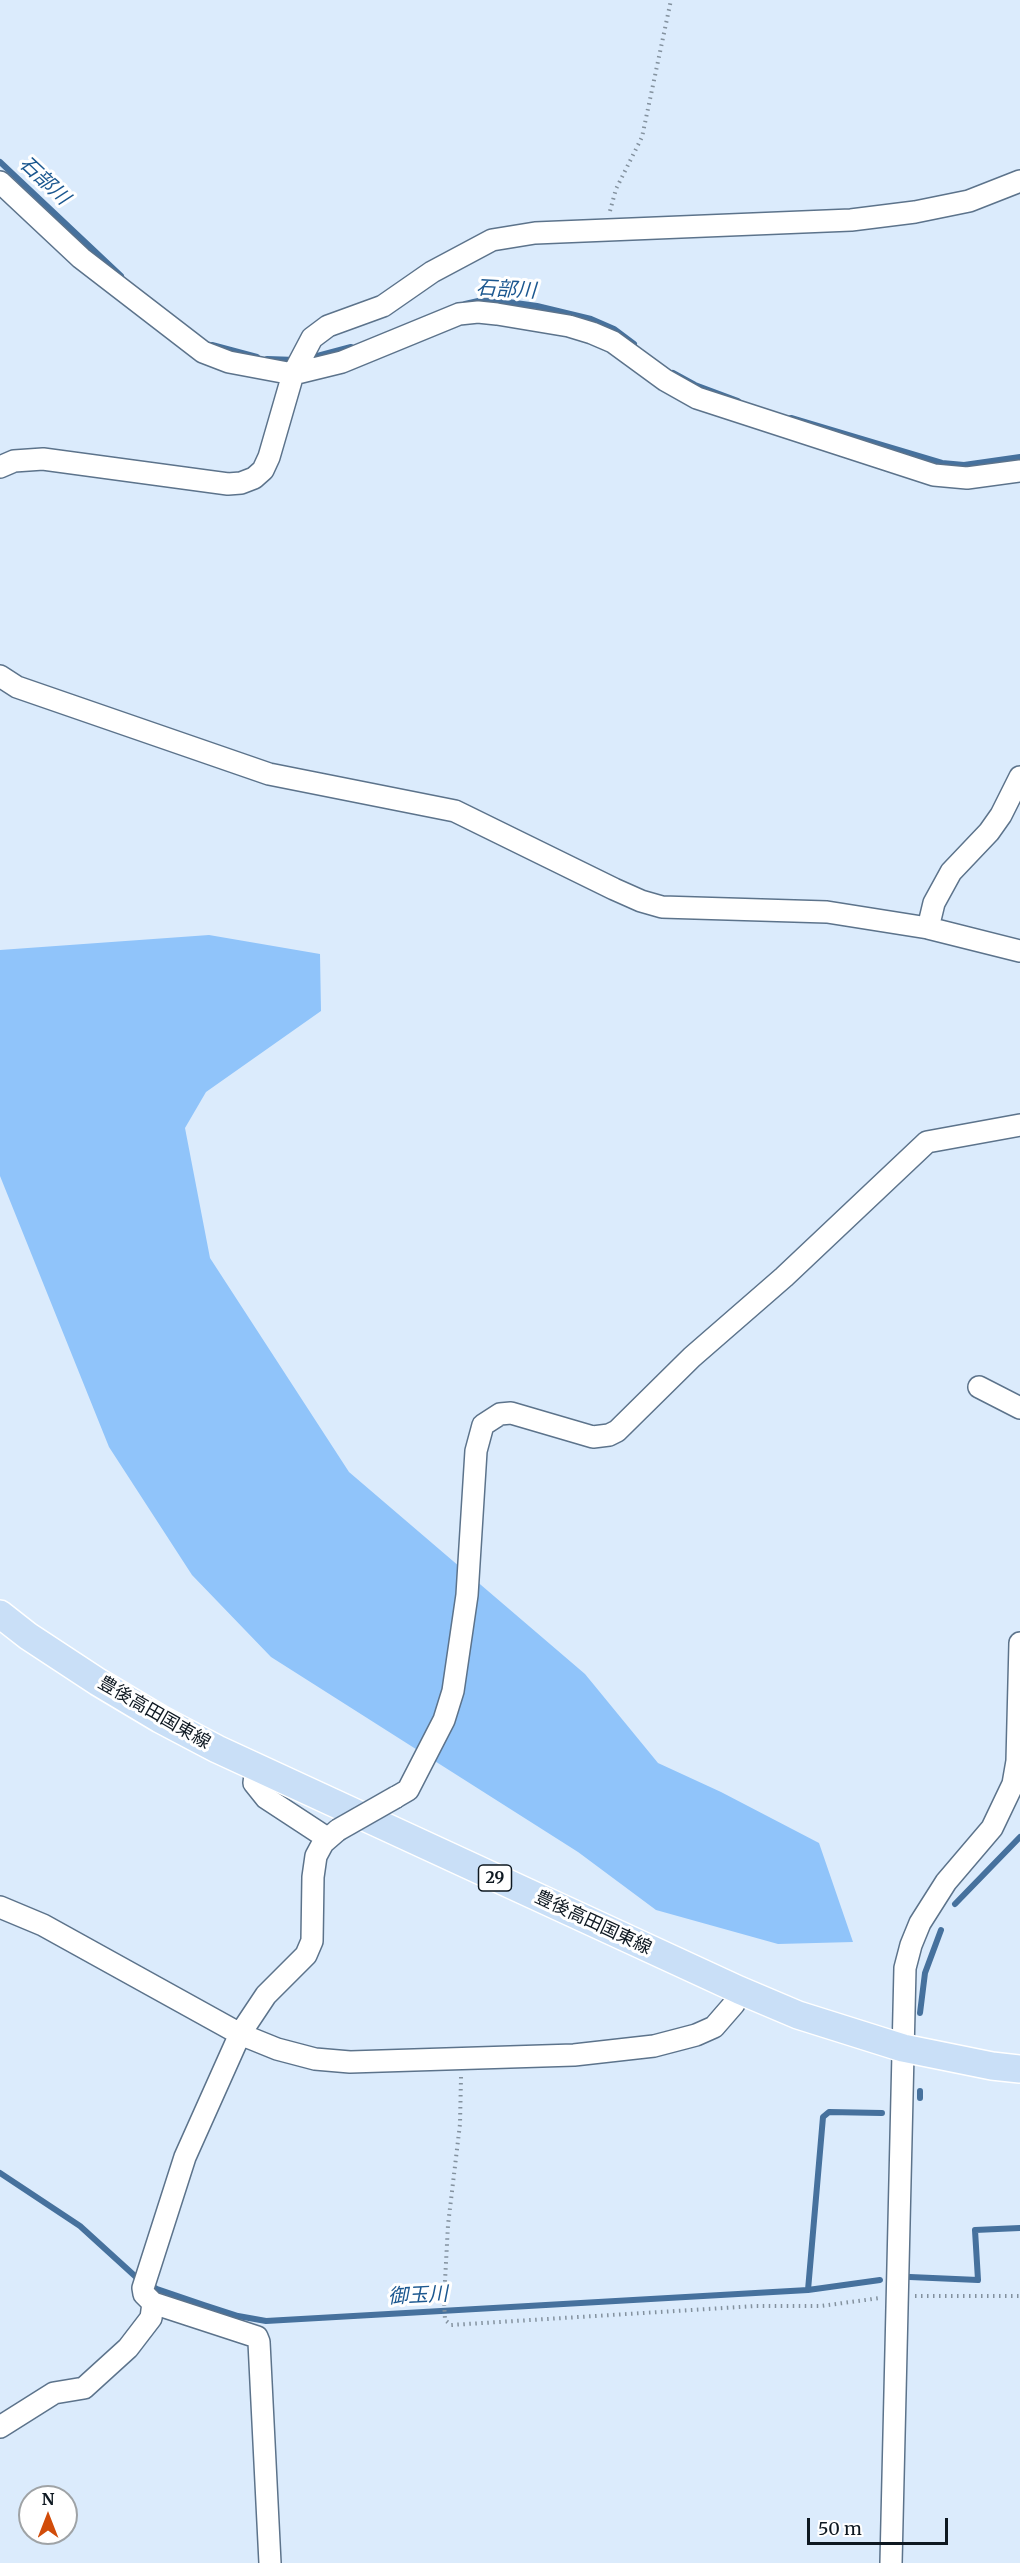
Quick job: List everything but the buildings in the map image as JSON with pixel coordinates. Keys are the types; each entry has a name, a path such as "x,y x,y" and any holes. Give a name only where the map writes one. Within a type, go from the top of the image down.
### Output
{"main road":[{"name":"豊後高田国東線","path":"0,1614 28,1636 152,1714 256,1767 740,1990 798,2015 903,2048 992,2066 1020,2069"}],"street":[{"path":"0,466 14,461 43,459 228,484 242,483 254,478 266,463 298,362 319,331 383,306 432,272 492,240 534,233 608,232 661,226 851,220 915,212 969,201 1020,181"},
{"path":"0,182 81,258 203,352 229,362 342,362 459,314 497,314 569,326 592,333 613,342 665,380 697,398 934,475 967,478 1020,471"},
{"path":"0,676 17,687 269,774 455,811 615,889 641,901 662,907 827,912 928,928 1020,951"},
{"path":"928,928 934,903 951,873 989,832 1001,815 1020,777"},
{"path":"0,2427 54,2393 84,2388 128,2348 151,2318 148,2290 189,2146 240,2034 266,1995 306,1955 312,1941 314,1865 319,1849 332,1834 408,1790 444,1720 453,1691 467,1595 476,1451 483,1425 500,1414 511,1413 593,1437 609,1435 617,1431 692,1357 784,1277 927,1142 1020,1125"},
{"path":"979,1387 1020,1408"},
{"path":"891,2563 905,1968 920,1923 946,1882 992,1827 1013,1784 1018,1734 1020,1643"},
{"path":"256,1767 254,1783 266,1798 332,1834"},
{"path":"0,1907 43,1925 240,2034 277,2049 315,2060 351,2062 574,2055 654,2046 696,2035 714,2027 725,2017 740,1990"},
{"path":"148,2290 257,2337 270,2563"}],"path":[{"path":"608,232 616,189 642,137 670,0"},
{"path":"462,2058 460,2124 448,2225 444,2300 445,2320 451,2325 755,2306 821,2306 897,2297 1020,2296"}],"shaded area":[{"path":"209,935 320,954 321,1011 206,1092 185,1128 210,1258 349,1472 585,1674 658,1763 721,1792 819,1843 853,1942 778,1944 656,1910 578,1852 271,1657 192,1575 109,1447 0,1176 0,950"}],"waterway":[{"name":"石部川","path":"0,162 121,276"},
{"name":"石部川","path":"465,304 487,299 537,306 591,319 614,329 634,344"},
{"name":"石部川","path":"212,345 257,357"},
{"name":"石部川","path":"306,359 351,347"},
{"name":"石部川","path":"267,359 296,360"},
{"name":"石部川","path":"673,373 695,385 738,401"},
{"name":"石部川","path":"791,418 942,463 964,465 1020,457"},
{"path":"955,1904 1020,1837"},
{"path":"920,2013 925,1973 941,1930"},
{"path":"920,2091 920,2098"},
{"path":"808,2290 823,2117 829,2112 882,2113"},
{"name":"御玉川","path":"0,2173 80,2226 136,2277 157,2289 238,2316 266,2321 808,2290 880,2280"},
{"name":"御玉川","path":"910,2277 978,2280 975,2230 1020,2228"}]}
